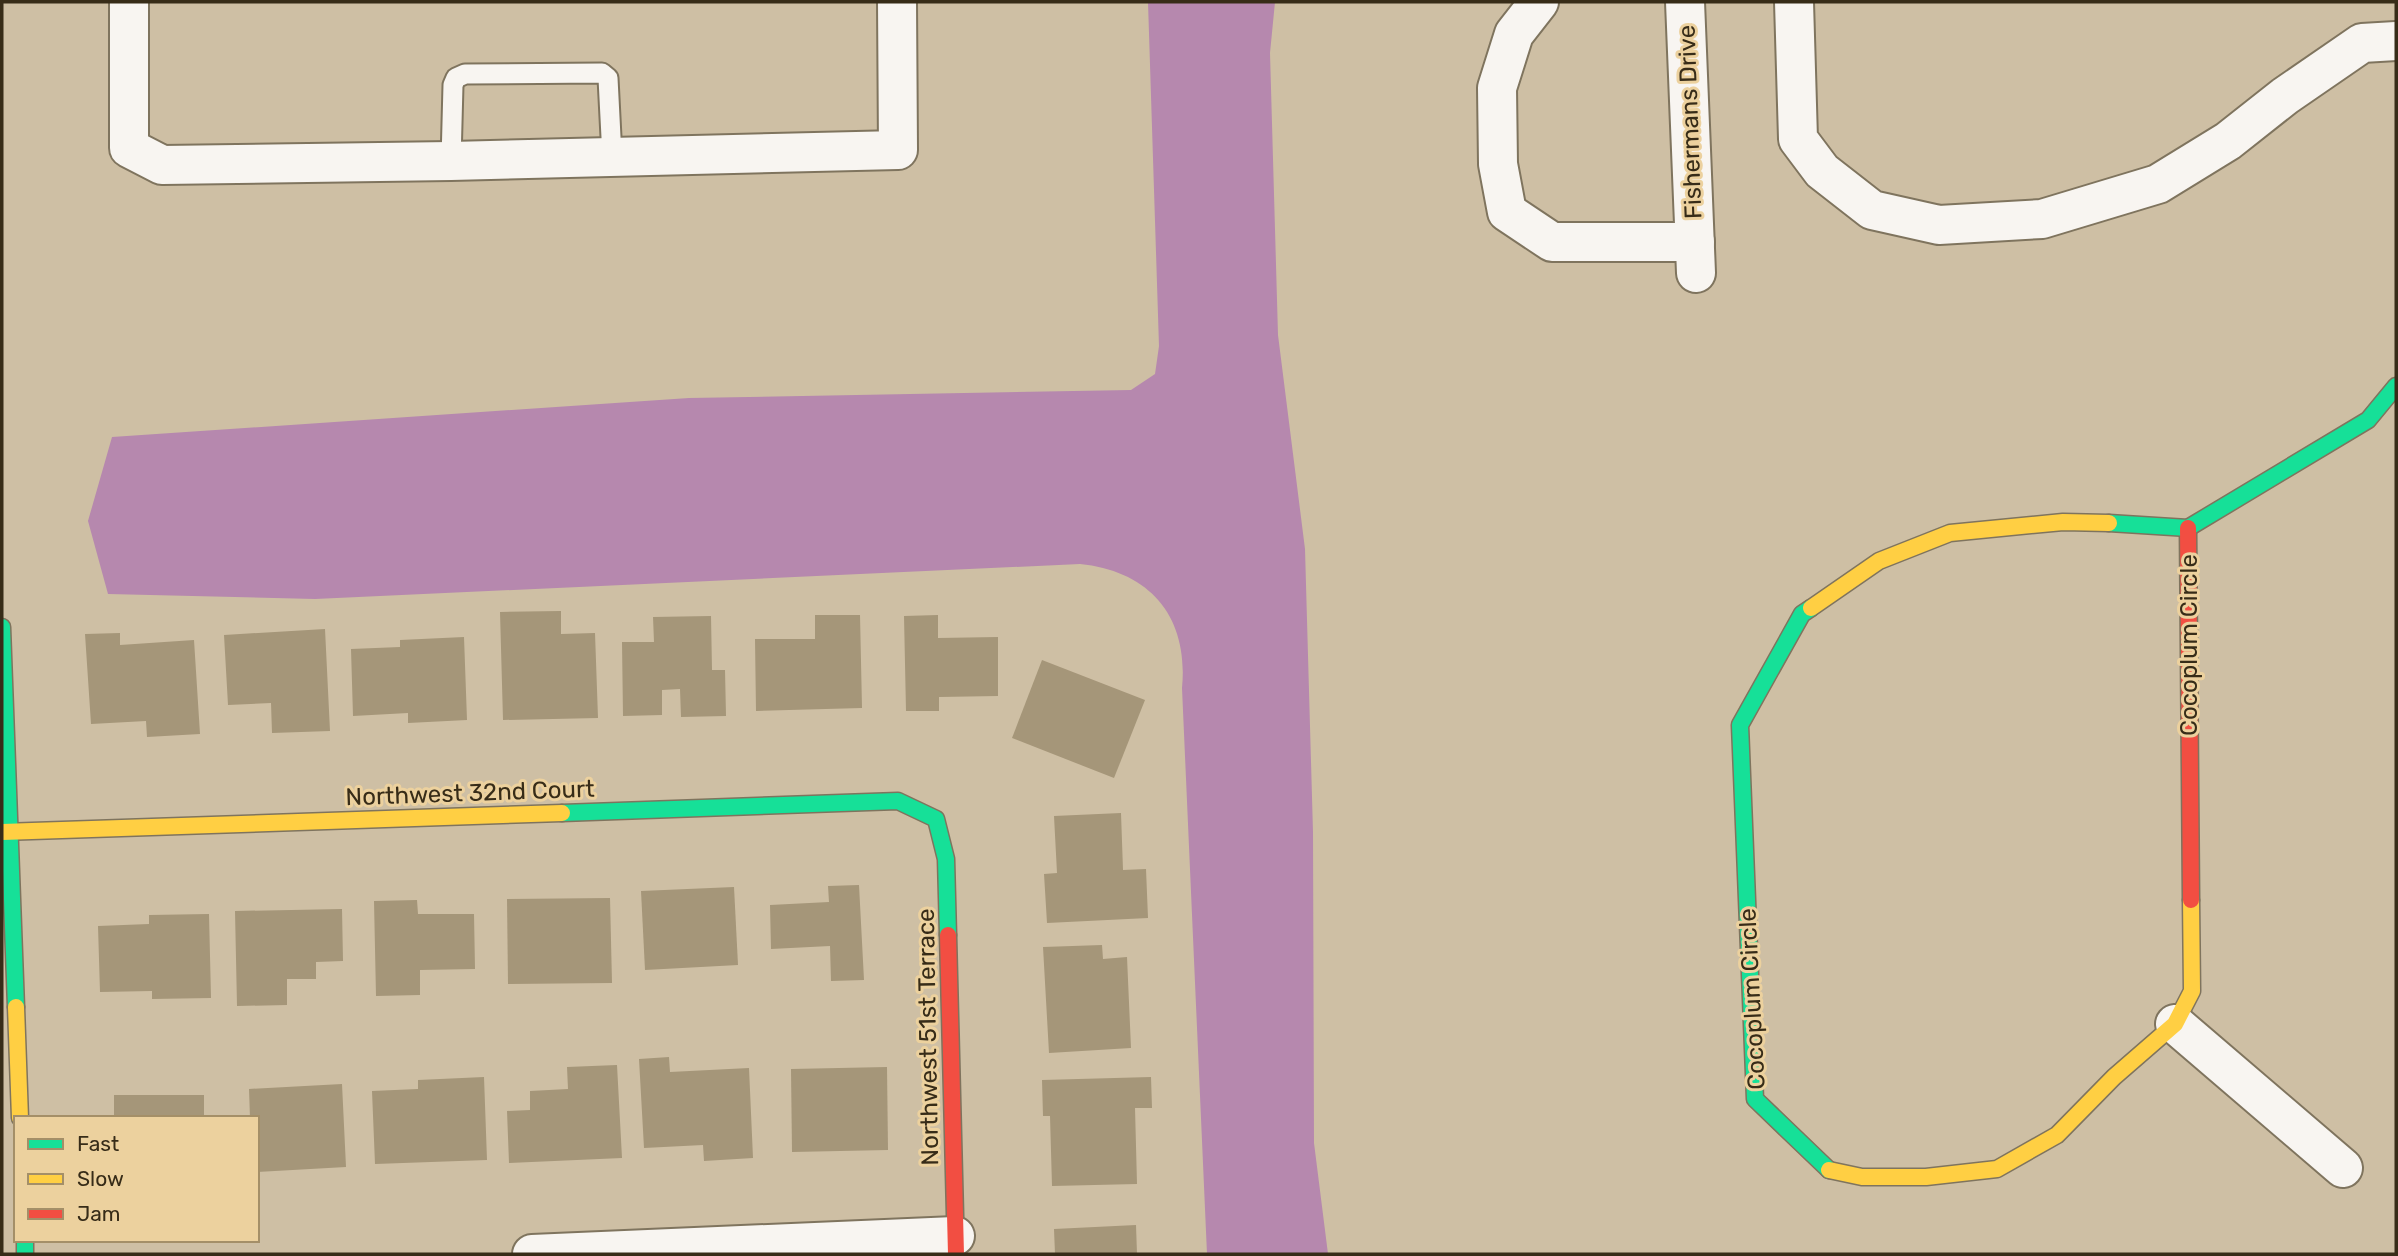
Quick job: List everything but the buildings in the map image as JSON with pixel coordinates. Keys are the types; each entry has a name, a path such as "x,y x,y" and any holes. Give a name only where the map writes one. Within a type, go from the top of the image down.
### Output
{"street":[{"path":"129,2 129,148 162,165 898,150 897,2"},
{"name":"Fishermans Drive","path":"1539,2 1514,34 1497,88 1498,164 1507,212 1552,242 1695,258 1685,2"},
{"path":"1794,2 1798,139 1822,171 1872,210 1939,225 2042,219 2158,184 2228,141 2285,96 2362,43 2396,41"},
{"name":"Cocoplum Circle","path":"2188,528 2192,991 2175,1024 2113,1077 2057,1135 1997,1169 1926,1177 1862,1177 1827,1170 1755,1099 1740,725 1802,614 1879,561 1950,533 2063,522 2188,528 2368,420 2396,386"},
{"path":"2,627 5,832 20,1116"},
{"name":"Northwest 32nd Court","path":"5,832 898,801 936,819"},
{"name":"Northwest 51st Terrace","path":"936,819 946,859 956,1245"},
{"path":"2175,1024 2343,1168"},
{"path":"532,1254 956,1245"}],"lane":[{"path":"451,161 453,85 456,78 465,74 603,73 608,78 610,90 612,157"}],"shaded area":[{"path":"1148,2 1275,2 1270,53 1278,335 1305,549 1313,832 1314,1143 1328,1254 1207,1254 1182,663 1179,640 1171,619 1160,602 1126,576 1105,568 1080,564 315,599 108,594 88,521 112,437 689,398 1131,390 1155,374 1159,346"}],"traffic: fast":[{"path":"2109,523 2188,528 2368,420 2396,386"},
{"path":"1811,608 1802,614 1740,725 1755,1099 1829,1170"},
{"path":"2,627 16,1007"},
{"path":"562,813 898,801 936,819 946,859 948,935"},
{"path":"25,1242 25,1254"}],"traffic: slow":[{"path":"1811,608 1879,561 1950,533 2063,522 2109,523"},
{"path":"2,832 562,813"},
{"path":"1829,1170 1862,1177 1926,1177 1997,1169 2057,1135 2114,1077 2175,1024 2192,991 2191,900"},
{"path":"16,1007 20,1116"}],"traffic: jam":[{"path":"2188,528 2191,900"},
{"path":"948,935 956,1254"}]}
